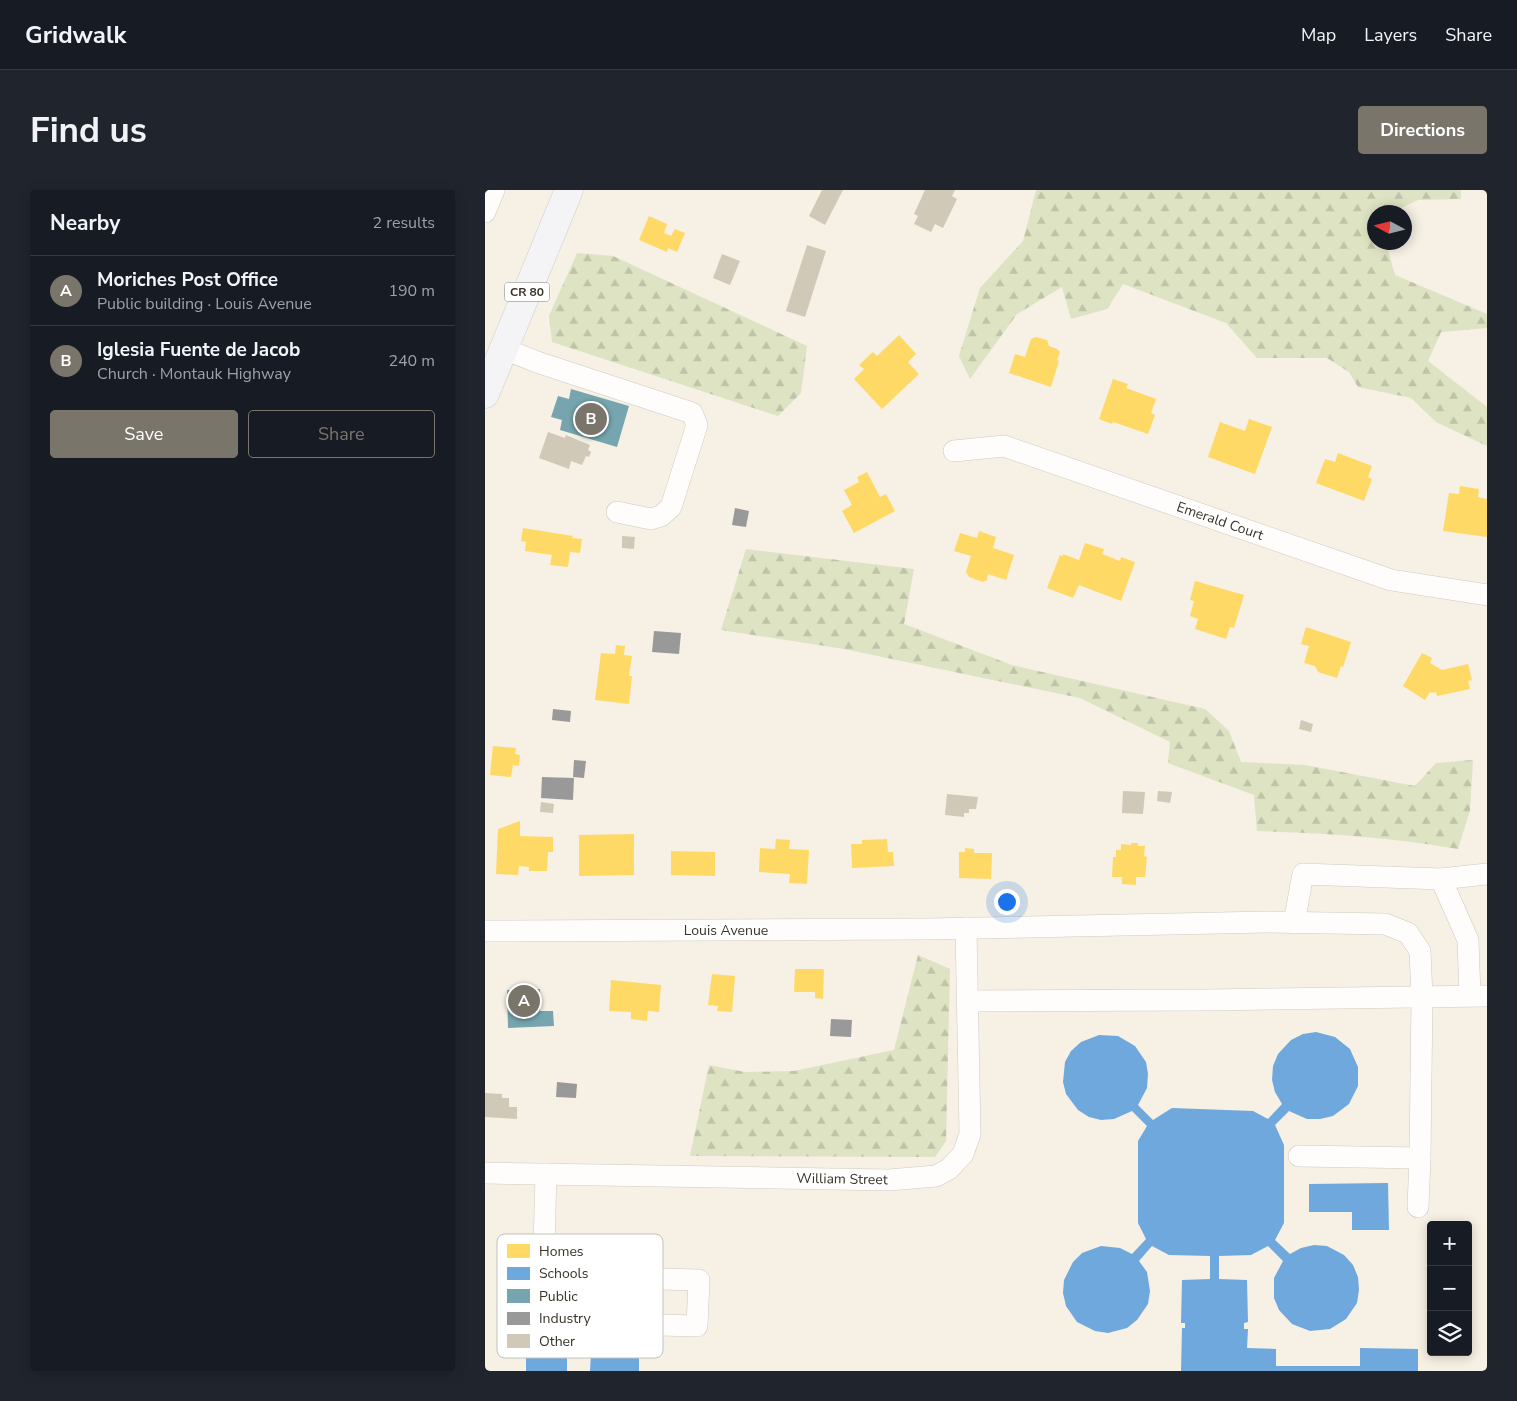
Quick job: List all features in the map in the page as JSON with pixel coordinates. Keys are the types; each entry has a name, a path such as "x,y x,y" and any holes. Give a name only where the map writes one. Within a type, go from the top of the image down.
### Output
{"main road":[{"name":"CR 80","path":"485,394 569,190"}],"street":[{"path":"485,212 494,190"},
{"path":"504,349 537,362 692,413 697,425 671,507 661,516 651,519 617,512"},
{"name":"Emerald Court","path":"954,451 1004,446 1391,580 1487,594"},
{"path":"1294,923 1303,874 1441,879 1487,874"},
{"path":"968,1001 1479,996 1467,940 1441,879"},
{"name":"Louis Avenue","path":"485,931 966,928 1294,923 1385,924 1408,932 1419,952 1422,997 1418,1207"},
{"name":"William Street","path":"485,1173 889,1180 936,1176 949,1169 963,1154 970,1134 966,928"},
{"path":"1299,1156 1420,1158"},
{"path":"544,1234 546,1174"},
{"path":"663,1279 699,1280 697,1326 663,1325"}],"green space":[{"path":"1036,190 1461,190 1461,199 1418,200 1408,205 1367,205 1367,250 1388,250 1395,275 1487,314 1487,328 1441,332 1428,361 1487,407 1487,446 1436,422 1411,398 1358,387 1349,372 1327,358 1257,358 1226,323 1123,284 1107,309 1071,319 1062,287 1017,314 970,379 959,356 980,288 1023,241"},
{"path":"577,253 613,256 807,346 801,393 778,416 552,342 549,316"},
{"path":"746,549 914,569 904,624 1012,665 1205,709 1229,731 1241,762 1305,765 1415,786 1436,763 1473,760 1470,810 1458,849 1358,836 1257,831 1254,795 1168,763 1170,742 1080,698 844,649 721,630"},
{"path":"918,955 950,969 946,1141 935,1157 690,1156 709,1065 745,1072 794,1071 894,1050"}],"building: Homes":[{"path":"649,216 667,224 664,233 671,236 675,229 685,233 677,252 668,248 667,252 639,240"},
{"path":"899,335 916,354 908,362 919,374 882,409 854,379 864,369 859,365 873,352 877,356"},
{"path":"1036,337 1047,340 1049,346 1060,352 1051,387 1009,373 1015,354 1025,357 1031,339"},
{"path":"1113,379 1128,384 1126,388 1156,399 1151,413 1155,415 1148,434 1099,419"},
{"path":"1249,419 1272,427 1255,474 1208,457 1220,422 1245,431"},
{"path":"1338,453 1372,466 1368,477 1372,479 1364,501 1316,483 1325,459 1335,462"},
{"path":"867,472 880,497 886,494 895,511 854,533 842,511 852,505 844,490 859,482 857,477"},
{"path":"1460,486 1479,489 1478,497 1487,499 1487,537 1443,531 1449,493 1459,494"},
{"path":"523,528 582,539 580,553 570,552 568,567 550,565 552,555 525,551 526,542 521,541"},
{"path":"979,531 996,537 993,548 1014,555 1006,580 988,574 987,580 983,582 969,577 966,572 971,556 954,551 960,533 977,538"},
{"path":"1085,543 1104,549 1102,554 1120,561 1121,557 1135,562 1121,601 1079,585 1073,598 1047,588 1060,555 1063,556 1063,554 1079,560"},
{"path":"1195,581 1244,595 1234,628 1230,627 1226,639 1195,629 1198,619 1190,616 1194,601 1190,600"},
{"path":"1306,627 1351,642 1343,667 1341,666 1337,678 1318,672 1315,666 1304,663 1309,646 1301,644"},
{"path":"616,645 625,646 624,655 632,656 629,676 632,676 629,704 595,700 601,653 615,654"},
{"path":"1422,653 1432,658 1430,663 1442,670 1468,664 1472,680 1468,681 1470,689 1437,696 1436,692 1430,692 1425,700 1403,686"},
{"path":"493,746 516,748 515,754 520,755 519,766 513,765 511,777 490,775"},
{"path":"520,821 520,836 553,837 553,852 548,852 547,871 529,871 529,867 519,866 518,875 496,874 498,829"},
{"path":"634,834 634,875 579,876 579,835"},
{"path":"776,839 790,840 789,849 809,850 807,884 789,883 790,874 759,872 760,848 775,849"},
{"path":"887,839 888,852 893,852 894,866 852,868 851,844 862,844 862,840"},
{"path":"1131,843 1145,846 1144,856 1147,857 1145,877 1136,877 1136,885 1122,884 1122,877 1112,877 1113,857 1116,857 1116,850 1121,850 1121,844 1131,845"},
{"path":"965,848 974,849 974,853 992,853 991,879 959,878 959,852 965,852"},
{"path":"671,851 715,852 715,876 671,875"},
{"path":"795,969 824,969 823,999 815,998 815,992 794,992"},
{"path":"712,974 735,976 732,1012 717,1011 718,1006 708,1005"},
{"path":"611,980 661,985 659,1012 648,1011 647,1021 631,1019 631,1012 609,1011"}],"building: Schools":[{"path":"1316,1032 1335,1037 1350,1049 1358,1067 1358,1086 1349,1104 1333,1116 1307,1119 1289,1111 1275,1125 1284,1145 1284,1223 1275,1240 1290,1254 1301,1248 1314,1245 1327,1246 1344,1255 1353,1265 1358,1277 1357,1303 1346,1319 1330,1329 1310,1331 1292,1324 1279,1310 1274,1298 1274,1278 1283,1261 1268,1246 1251,1255 1219,1256 1219,1279 1247,1280 1248,1322 1244,1323 1244,1329 1248,1329 1247,1348 1276,1349 1276,1366 1360,1366 1360,1348 1418,1349 1418,1371 1181,1371 1182,1328 1185,1328 1185,1323 1181,1323 1182,1280 1210,1279 1210,1256 1169,1255 1152,1246 1139,1261 1147,1272 1150,1291 1148,1304 1137,1320 1127,1328 1108,1333 1095,1331 1077,1322 1066,1306 1063,1293 1064,1280 1073,1262 1082,1253 1101,1246 1120,1248 1132,1254 1146,1239 1138,1223 1138,1141 1147,1126 1132,1111 1114,1119 1101,1120 1089,1117 1078,1110 1066,1094 1063,1082 1065,1062 1071,1051 1081,1042 1099,1035 1118,1036 1135,1046 1146,1062 1148,1074 1147,1088 1138,1105 1153,1120 1172,1108 1253,1111 1268,1119 1282,1104 1275,1092 1272,1080 1273,1066 1278,1054 1291,1040 1303,1034"},
{"path":"1388,1183 1389,1230 1352,1230 1352,1212 1309,1212 1309,1184"},
{"path":"526,1358 567,1358 567,1371 526,1371"},
{"path":"591,1358 639,1358 639,1371 590,1371"}],"building: Public":[{"path":"571,389 629,406 617,447 560,430 562,420 551,417 558,396 569,399"},
{"path":"540,989 540,1011 553,1011 554,1026 508,1028 507,990"}],"building: Industry":[{"path":"735,508 749,511 746,527 732,525"},
{"path":"654,631 681,633 679,654 652,652"},
{"path":"553,709 571,711 570,722 552,720"},
{"path":"574,760 586,761 584,778 573,777"},
{"path":"542,777 574,778 573,800 541,798"},
{"path":"831,1019 852,1020 851,1037 830,1036"},
{"path":"557,1082 577,1084 576,1098 556,1097"}],"building: Other":[{"path":"822,190 843,190 825,225 809,216"},
{"path":"925,190 955,190 952,196 957,199 943,228 935,224 931,232 914,224 918,216 914,214"},
{"path":"807,245 826,251 805,317 786,311"},
{"path":"722,254 740,261 730,285 713,278"},
{"path":"548,432 565,438 566,435 590,445 588,450 591,452 589,457 586,456 582,465 571,461 569,469 539,458"},
{"path":"622,536 635,537 634,549 622,548"},
{"path":"1301,720 1313,724 1311,732 1299,729"},
{"path":"1123,791 1145,792 1143,814 1122,813"},
{"path":"1158,791 1172,792 1170,803 1157,801"},
{"path":"947,794 978,797 976,809 969,809 969,813 964,813 964,817 945,815"},
{"path":"541,802 554,804 553,813 540,812"},
{"path":"485,1093 502,1094 502,1098 509,1098 509,1107 517,1107 517,1119 485,1117"}],"place":[{"name":"Iglesia Fuente de Jacob","path":"591,419"},
{"name":"Moriches Post Office","path":"524,1001"}]}
